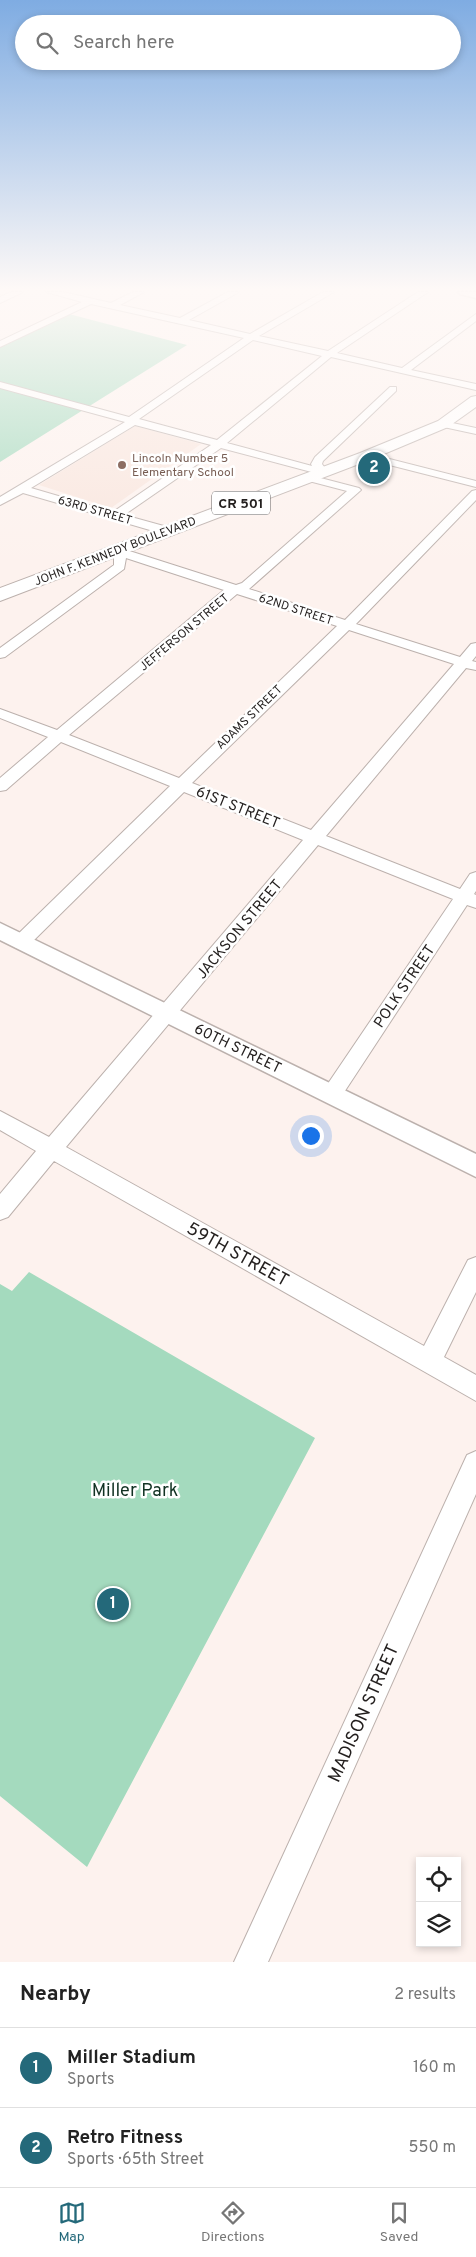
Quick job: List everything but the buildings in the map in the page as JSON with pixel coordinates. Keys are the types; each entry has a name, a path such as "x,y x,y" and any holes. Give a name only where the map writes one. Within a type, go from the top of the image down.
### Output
{"main road":[{"name":"JOHN F. KENNEDY BOULEVARD","path":"0,595 366,456 443,424 476,400"}],"street":[{"path":"0,502 133,420 185,384"},
{"path":"114,516 219,444 294,384"},
{"path":"461,384 476,387"},
{"path":"0,385 219,444 316,475 316,464 319,459 393,389"},
{"path":"443,424 476,432"},
{"path":"366,456 476,484"},
{"name":"JEFFERSON STREET","path":"0,786 228,594 246,586 355,490 316,475"},
{"name":"63RD STREET","path":"23,488 167,532"},
{"name":"ADAMS STREET","path":"21,942 180,784 345,625 354,619 476,493"},
{"path":"0,654 120,566 120,558 116,551"},
{"name":"62ND STREET","path":"116,551 470,665"},
{"name":"JACKSON STREET","path":"0,1210 316,838 470,665 476,647"},
{"name":"61ST STREET","path":"0,713 470,900"},
{"name":"POLK STREET","path":"332,1094 470,900 476,878"},
{"name":"60TH STREET","path":"0,931 476,1166"},
{"name":"59TH STREET","path":"0,1120 476,1389"},
{"path":"429,1361 476,1268"},
{"name":"MADISON STREET","path":"251,1962 476,1464"}],"shaded area":[{"name":"Lincoln Number 5 Elementary School","path":"135,426 201,444 111,508 39,485"}],"green space":[{"path":"0,384 125,384 0,462"},
{"name":"Miller Park","path":"29,1272 315,1438 87,1867 0,1796 0,1284 12,1291"}],"place":[{"name":"Lincoln Number 5 Elementary School","path":"122,465"},
{"name":"Retro Fitness","path":"374,468"},
{"name":"Miller Stadium","path":"113,1604"}]}
